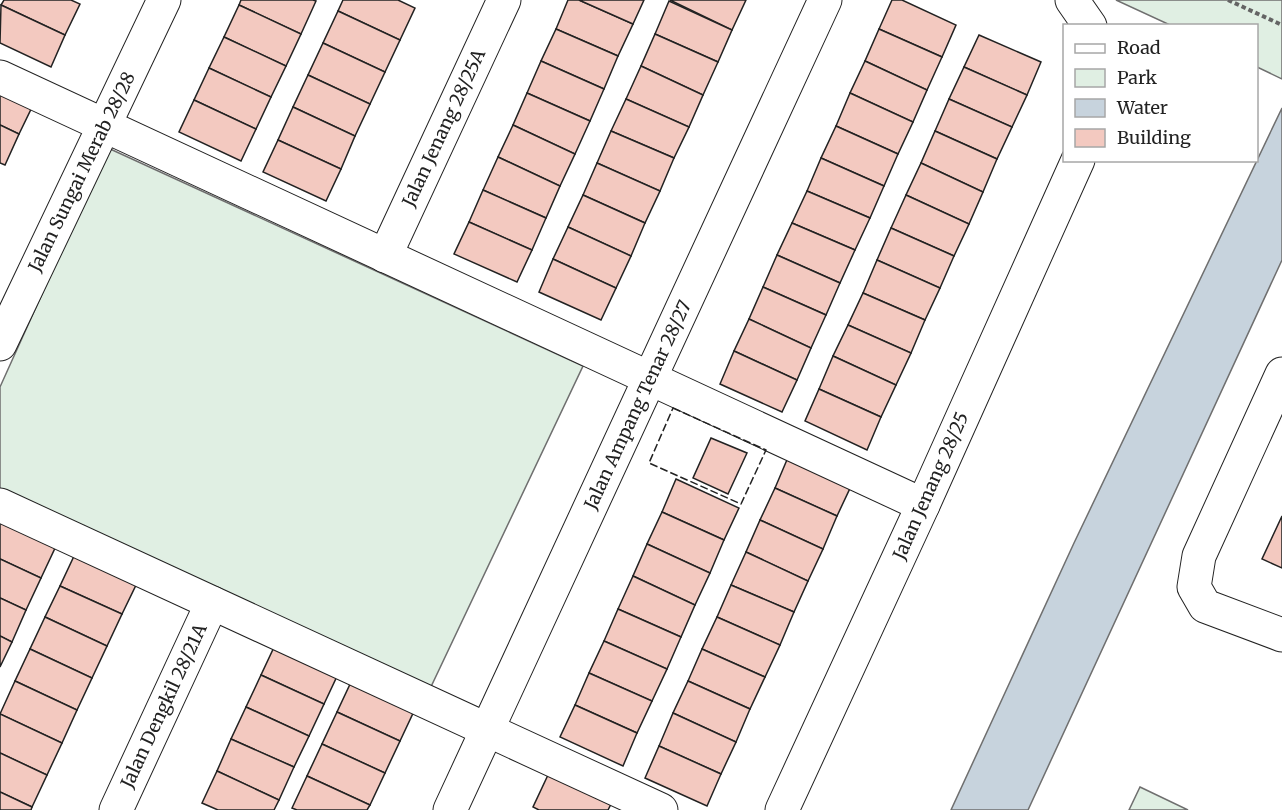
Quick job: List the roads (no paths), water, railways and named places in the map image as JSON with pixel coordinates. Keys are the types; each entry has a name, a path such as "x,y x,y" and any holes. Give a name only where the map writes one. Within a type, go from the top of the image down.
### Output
{"street":[{"name":"Jalan Sungai Merab 28/28","path":"0,344 164,0"},
{"name":"Jalan Jenang 28/25A","path":"385,256 504,0"},
{"name":"Jalan Ampang Tenar 28/27","path":"450,810 825,0"},
{"path":"1072,0 1089,24"},
{"path":"0,77 923,505"},
{"name":"Jalan Jenang 28/25","path":"782,810 923,505 1077,162"},
{"path":"1282,374 1199,556 1194,587 1205,606 1282,635"},
{"path":"0,505 661,810"},
{"name":"Jalan Dengkil 28/21A","path":"116,810 212,603"}],"water":[{"path":"1282,108 1282,260 1028,810 951,810 1074,543"}]}
